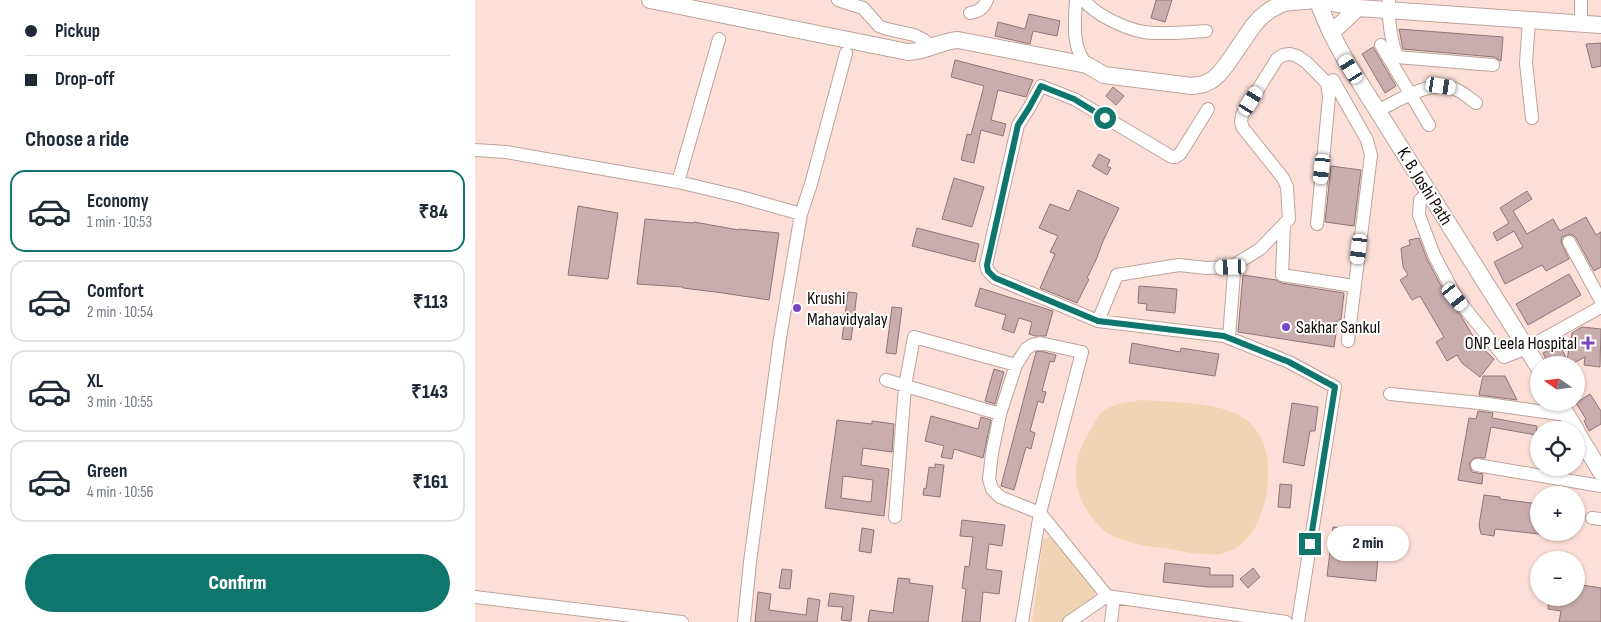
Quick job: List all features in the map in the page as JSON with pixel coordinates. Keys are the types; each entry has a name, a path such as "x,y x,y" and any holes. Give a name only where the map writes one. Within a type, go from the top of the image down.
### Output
{"main road":[{"path":"650,0 908,52 917,52 940,42 958,40 1011,46 1087,65 1105,75 1192,86 1204,84 1219,74 1253,26 1281,4 1317,0 1358,8 1389,5 1601,26"},
{"name":"K. B. Joshi Path","path":"1317,0 1331,33 1351,69 1532,356"},
{"path":"1331,33 1358,8"},
{"path":"1585,445 1601,472"}],"street":[{"path":"838,0 863,4 879,26 887,30 914,35 932,46"},
{"path":"969,13 980,10 984,7 987,0"},
{"path":"1076,0 1076,46 1081,58 1087,65"},
{"path":"1084,0 1095,11 1115,22 1144,32 1206,31"},
{"path":"1581,0 1581,24"},
{"path":"1389,5 1394,49 1397,57 1493,65"},
{"path":"1529,20 1526,63 1532,118"},
{"path":"678,182 719,39"},
{"path":"1381,45 1429,125"},
{"path":"744,622 778,348 801,214 811,184 846,53"},
{"path":"1098,321 1117,276 1179,265 1206,268 1231,267 1259,249 1289,219 1287,187 1283,178 1243,128 1236,122 1277,60 1283,55 1297,56 1330,82 1367,140 1371,155 1347,341"},
{"path":"1330,82 1351,69"},
{"path":"1317,224 1330,82"},
{"path":"1208,109 1181,154 1175,157 1168,156 1074,99 1041,86 1018,125 987,265 988,271 995,278 1098,321 1224,336 1289,362 1335,387 1298,622"},
{"path":"1377,111 1421,90 1441,86 1456,89 1476,103"},
{"path":"475,150 506,152 678,182 801,214"},
{"path":"1429,192 1421,200 1419,216 1434,254 1455,297 1504,357 1527,348 1601,307"},
{"path":"1284,224 1282,275 1355,286"},
{"path":"1569,242 1601,301"},
{"path":"1229,338 1234,272 1231,267"},
{"path":"895,517 905,386 914,337 1016,365"},
{"path":"1021,622 1040,513 1082,352 1040,343 1032,345 1026,350 1016,365 1001,414 992,453 989,479 992,489 1000,497 1040,513 1110,597 1111,622"},
{"path":"886,380 1001,414"},
{"path":"1390,394 1530,407"},
{"path":"1477,465 1601,486"},
{"path":"475,597 682,622"},
{"path":"1069,622 1110,597 1231,618 1286,622"}],"shaded area":[{"path":"1142,400 1212,406 1232,412 1244,418 1260,436 1265,447 1267,459 1268,483 1266,496 1256,526 1241,545 1227,552 1212,555 1189,553 1129,542 1105,531 1088,512 1078,491 1076,480 1078,458 1086,437 1104,410 1120,404"},
{"path":"1049,537 1055,539 1095,592 1095,597 1067,622 1032,622 1043,540"}],"building":[{"path":"1156,0 1172,0 1165,22 1151,18"},
{"path":"1029,14 1060,21 1057,36 1033,31 1030,44 995,36 998,22 1025,29"},
{"path":"1399,29 1503,37 1501,61 1494,57 1403,49"},
{"path":"1601,43 1601,66 1592,68 1586,44"},
{"path":"1373,47 1396,86 1385,93 1362,54"},
{"path":"955,60 1033,80 1026,97 998,90 991,120 1006,124 1003,136 981,130 974,163 961,160 967,134 971,135 984,86 951,77"},
{"path":"1113,87 1124,96 1116,105 1106,96"},
{"path":"1099,154 1110,160 1107,166 1111,168 1107,175 1092,166"},
{"path":"1331,166 1361,170 1354,226 1325,222"},
{"path":"954,178 984,187 972,227 942,219"},
{"path":"1078,190 1119,208 1077,303 1040,288 1055,254 1050,252 1058,236 1039,228 1050,204 1069,211"},
{"path":"1527,191 1532,199 1513,211 1527,234 1553,219 1560,231 1586,217 1596,235 1601,232 1601,267 1594,271 1576,238 1569,234 1562,237 1561,242 1569,259 1546,271 1542,265 1505,284 1494,262 1523,247 1514,231 1497,241 1493,233 1509,223 1500,208"},
{"path":"578,206 618,213 608,279 568,275"},
{"path":"645,219 694,222 739,230 779,233 769,300 683,287 637,284"},
{"path":"917,228 979,244 975,262 912,246"},
{"path":"1419,238 1427,259 1449,301 1461,316 1477,343 1494,359 1480,377 1462,363 1457,355 1447,361 1436,342 1444,337 1420,296 1412,300 1400,280 1408,275 1403,267 1401,248 1410,245 1409,240"},
{"path":"1569,274 1581,295 1528,325 1516,304"},
{"path":"1243,275 1344,293 1341,320 1338,320 1334,347 1238,332"},
{"path":"1139,286 1177,289 1175,313 1146,310 1147,304 1138,303"},
{"path":"980,288 1053,311 1046,336 1029,334 1032,322 1019,318 1014,333 1002,329 1006,315 975,306"},
{"path":"848,292 857,293 851,340 842,339"},
{"path":"892,307 902,308 896,354 886,353"},
{"name":"ONP Leela Hospital","path":"1582,327 1601,329 1600,367 1585,365 1585,356 1568,356 1572,333"},
{"path":"1132,343 1180,352 1181,348 1219,354 1215,376 1129,363"},
{"name":"ONP Leela Hospital","path":"1560,345 1565,356 1544,356 1543,353"},
{"path":"1040,351 1056,355 1054,362 1050,361 1042,391 1046,392 1043,403 1038,401 1030,431 1035,433 1031,449 1026,447 1014,490 1001,486 1036,352"},
{"path":"994,369 1004,372 995,404 985,401"},
{"path":"1483,376 1505,376 1517,400 1479,395"},
{"path":"1590,394 1601,411 1601,424 1589,431 1584,421 1586,419 1581,411 1585,411 1585,397"},
{"path":"1292,403 1318,407 1315,431 1310,431 1304,466 1283,462"},
{"path":"1478,411 1493,413 1492,418 1530,425 1530,434 1491,427 1485,458 1474,458 1469,464 1472,472 1483,474 1482,484 1458,480 1469,418 1476,419"},
{"path":"931,416 978,429 981,417 991,420 983,458 954,449 952,459 941,457 944,446 925,441"},
{"path":"837,420 872,424 872,421 894,424 892,452 863,448 861,465 889,469 884,516 825,508","holes":["843,476 873,480 871,502 841,498"]},
{"path":"935,464 944,465 940,497 923,495 924,488 926,489 929,467 935,468"},
{"path":"1280,484 1292,485 1290,508 1278,507"},
{"path":"1484,495 1530,503 1530,533 1495,529 1494,536 1481,534 1479,525"},
{"path":"962,520 1005,525 1002,546 989,544 986,569 1002,571 999,594 983,592 980,622 962,622 966,589 962,588 965,566 969,567 973,537 960,536"},
{"path":"1333,527 1380,531 1376,581 1327,576"},
{"path":"862,528 874,530 871,553 859,551"},
{"path":"1165,563 1210,568 1210,575 1233,575 1233,587 1208,587 1163,582"},
{"path":"1253,568 1260,577 1248,588 1240,579"},
{"path":"782,569 792,570 790,589 779,588"},
{"path":"898,578 910,579 909,583 933,586 928,622 868,622 870,610 893,613"},
{"path":"1585,585 1601,588 1601,622 1559,622 1561,611 1548,609 1548,606 1585,606"},
{"path":"758,592 771,594 769,610 806,615 808,598 820,600 817,622 755,622"},
{"path":"830,593 854,596 851,621 841,620 843,607 828,606"}],"place":[{"name":"Krushi Mahavidyalay","path":"797,308"},
{"name":"Sakhar Sankul","path":"1286,327"},
{"name":"ONP Leela Hospital","path":"1588,343"}],"route":[{"path":"1105,118 1074,99 1041,86 1018,125 987,265 988,271 995,278 1098,321 1224,336 1289,362 1335,387 1310,544"}]}
